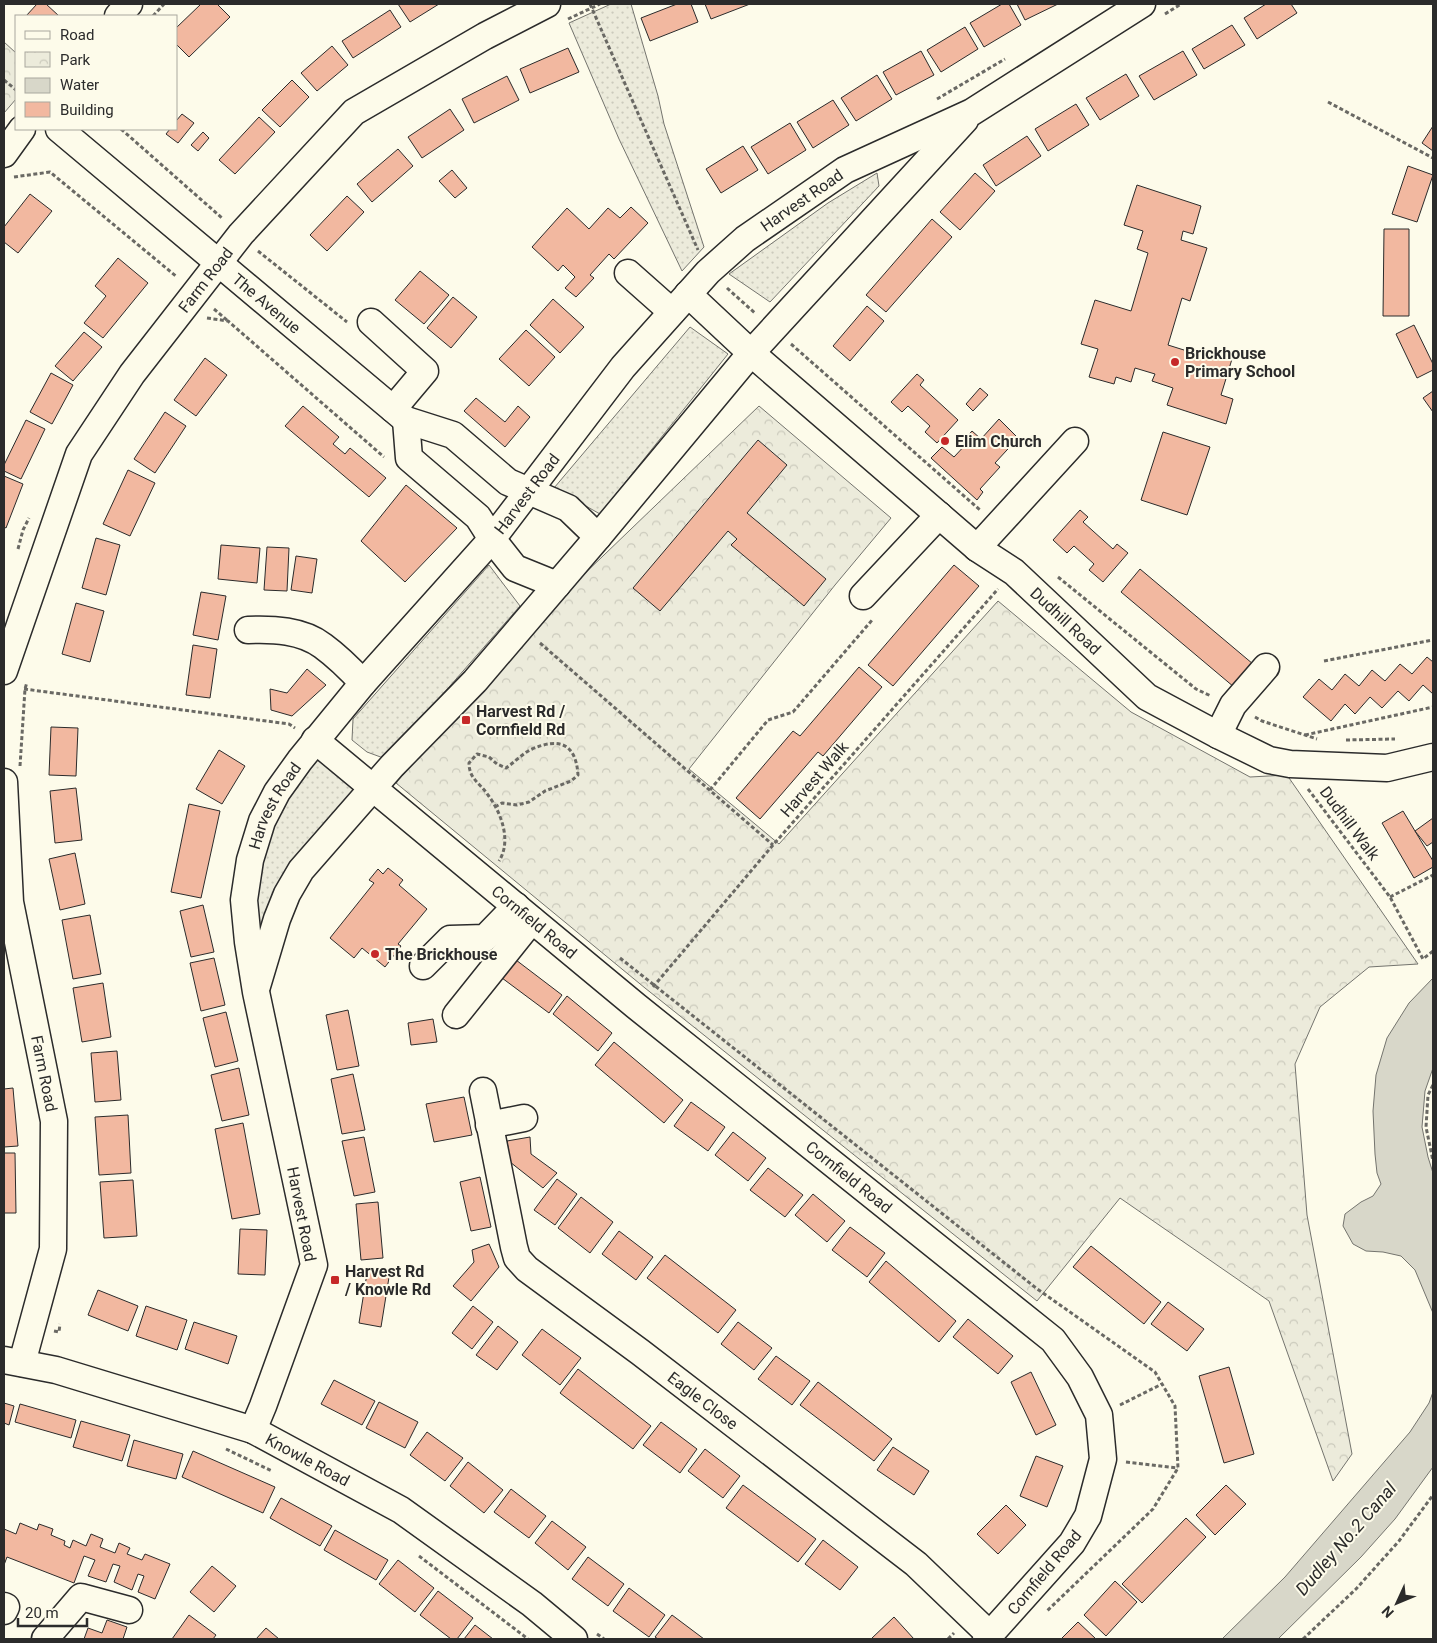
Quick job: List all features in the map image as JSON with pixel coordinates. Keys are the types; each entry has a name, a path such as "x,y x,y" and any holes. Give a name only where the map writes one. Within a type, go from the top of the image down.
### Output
{"street":[{"path":"119,15 129,4"},
{"name":"Harvest Road","path":"253,1430 314,1266 256,992 244,900 250,860 262,821 277,792 315,740 492,539 622,367 708,272 745,238 845,170 972,112 1142,4"},
{"name":"Farm Road","path":"16,680 79,454 132,374 241,234 354,112 484,36 556,12"},
{"name":"Harvest Road","path":"256,992 277,919 287,894 301,870 392,766 475,681 598,537 751,352 972,112"},
{"path":"6,166 22,130"},
{"name":"The Avenue","path":"60,130 400,414 453,435 508,482 568,508 598,537"},
{"name":"Dudhill Road","path":"628,274 680,303 751,352 976,548 1014,572 1147,697 1218,736 1270,760 1290,764 1387,768 1433,757"},
{"path":"371,322 425,371 400,414 409,458 478,517 492,539 515,568 557,585"},
{"path":"976,548 1075,441"},
{"path":"863,596 939,515"},
{"path":"248,630 272,629 299,634 322,644 364,683"},
{"path":"1218,736 1233,705 1266,667"},
{"name":"Cornfield Road","path":"315,740 636,1006 1053,1340 1080,1377 1099,1415 1103,1459 1088,1516 1072,1543 988,1637"},
{"name":"Farm Road","path":"12,778 10,902 54,1121 53,1248 13,1362"},
{"path":"423,966 450,939 485,938 524,913"},
{"path":"456,1015 524,913"},
{"name":"Eagle Close","path":"483,1091 514,1247 517,1258 527,1269 640,1352 916,1564 988,1637"},
{"path":"489,1125 524,1118"},
{"name":"Knowle Road","path":"13,1362 56,1370 253,1430 401,1510 532,1604 574,1639"},
{"path":"45,1639 81,1597 129,1610"},
{"path":"4,1606 6,1607 4,1611"}],"path":[{"path":"154,15 164,4"},
{"path":"556,12 600,4"},
{"path":"590,6 708,272 997,526"},
{"path":"4,80 15,89"},
{"path":"1328,102 1433,158"},
{"path":"122,130 241,234"},
{"path":"6,166 50,172 182,282"},
{"path":"203,317 228,321 386,459 409,458"},
{"name":"Harvest Walk","path":"636,1006 773,845 1014,572"},
{"path":"1057,576 1196,689 1233,705 1262,721 1320,740"},
{"path":"710,790 768,720 792,712 882,609 863,596"},
{"path":"534,638 773,845"},
{"path":"1324,661 1433,640"},
{"path":"16,680 25,689 289,724 315,740"},
{"path":"16,680 25,689"},
{"path":"12,778 25,689"},
{"path":"1305,735 1433,706"},
{"path":"1339,740 1398,740"},
{"path":"495,807 502,803 517,805 529,802 545,791 571,781 578,775 574,753 567,746 555,743 533,749 506,768 497,764 489,757 477,754 469,763 469,772 489,795 504,827 506,844 503,855 499,860"},
{"name":"Dudhill Walk","path":"1290,764 1390,897 1423,959 1433,951"},
{"path":"1390,897 1433,875"},
{"path":"1433,1084 1428,1095 1426,1127 1433,1161"},
{"path":"59,1332 60,1323"},
{"path":"1099,1415 1162,1384"},
{"path":"223,1448 275,1472"},
{"path":"1103,1459 1178,1468"},
{"path":"1304,1639 1356,1589 1399,1541 1433,1494"},
{"path":"413,1551 528,1639"}],"green space":[{"path":"611,4 631,4 658,96 664,124 704,247 682,271 619,139 569,23"},
{"path":"4,42 15,52 15,100 4,113"},
{"path":"877,173 879,186 770,302 729,274 828,203"},
{"path":"690,327 728,354 600,514 554,488"},
{"path":"759,406 891,518 835,585 689,769 779,844 998,601 1131,712 1250,777 1287,775 1418,964 1369,967 1320,1007 1295,1064 1307,1215 1352,1454 1333,1481 1269,1301 1120,1198 1037,1301 645,988 396,783 526,630"},
{"path":"489,565 520,606 386,759 367,752 352,740 353,719"},
{"path":"317,750 362,789 257,955 252,934 267,821"}],"water":[{"path":"1433,978 1433,1068 1425,1091 1422,1127 1433,1173 1433,1313 1415,1270 1401,1256 1366,1251 1353,1244 1343,1226 1345,1214 1373,1196 1381,1184 1377,1173 1373,1111 1376,1075 1387,1038 1409,1003"},
{"name":"Dudley No.2 Canal","path":"1433,1392 1433,1467 1395,1519 1361,1557 1278,1639 1222,1639 1285,1577 1410,1432 1429,1403"}],"building":[{"path":"37,4 46,4 58,15 27,15"},
{"path":"201,4 217,4 230,17 189,57 178,46 178,26"},
{"path":"398,4 439,4 410,22"},
{"path":"677,4 691,4 698,22 650,41 641,18"},
{"path":"705,4 750,4 711,19"},
{"path":"1002,4 1009,4 1021,25 984,47 970,23"},
{"path":"1017,4 1058,4 1025,20"},
{"path":"1266,4 1291,4 1297,13 1257,39 1244,18"},
{"path":"390,10 401,27 353,58 342,41"},
{"path":"1232,25 1245,45 1204,69 1192,49"},
{"path":"965,27 978,49 941,72 927,50"},
{"path":"332,46 348,65 317,91 301,73"},
{"path":"568,48 579,72 530,93 520,69"},
{"path":"921,51 934,75 896,95 883,72"},
{"path":"1183,51 1197,75 1154,100 1139,76"},
{"path":"1126,74 1139,96 1100,120 1086,98"},
{"path":"877,75 892,99 856,121 841,98"},
{"path":"507,76 519,100 474,123 462,99"},
{"path":"292,80 309,97 280,127 262,110"},
{"path":"833,100 849,125 813,148 797,122"},
{"path":"1076,104 1089,125 1048,151 1035,129"},
{"path":"450,109 464,130 422,158 408,137"},
{"path":"182,114 194,123 178,143 166,134 169,130 178,130 178,119"},
{"path":"259,117 275,132 235,174 219,160"},
{"path":"790,123 806,150 768,174 751,147"},
{"path":"1433,126 1433,151 1422,143"},
{"path":"203,132 209,138 198,151 191,145"},
{"path":"1027,136 1041,156 996,186 983,165"},
{"path":"743,146 758,170 721,193 706,169"},
{"path":"398,149 413,166 372,202 357,184"},
{"path":"1408,166 1433,175 1417,222 1392,214"},
{"path":"452,170 467,188 455,198 439,181"},
{"path":"975,173 995,191 960,230 940,212"},
{"path":"1137,185 1201,206 1193,234 1183,231 1181,240 1207,248 1190,301 1182,298 1168,345 1203,356 1205,351 1232,359 1221,395 1233,399 1226,424 1167,405 1173,388 1152,381 1155,374 1135,368 1131,382 1116,377 1114,384 1089,377 1098,349 1081,344 1095,300 1131,311 1148,253 1137,249 1143,231 1124,225"},
{"path":"30,194 52,211 18,253 4,242 4,227"},
{"path":"347,196 364,212 327,251 310,235"},
{"path":"631,207 648,223 614,259 609,254 590,275 594,278 576,297 565,288 575,277 563,265 558,271 532,247 567,208 589,229 608,208 620,218"},
{"path":"932,219 952,237 886,312 866,295"},
{"path":"1384,229 1409,229 1409,316 1383,316"},
{"path":"118,258 148,283 103,338 84,323 106,296 95,286"},
{"path":"420,271 449,295 424,324 395,300"},
{"path":"453,297 477,317 451,348 427,328"},
{"path":"553,299 584,327 560,353 530,325"},
{"path":"867,306 884,321 850,361 833,346"},
{"path":"1414,325 1433,364 1433,370 1417,378 1396,334"},
{"path":"526,330 555,357 529,386 499,359"},
{"path":"84,332 102,347 73,381 55,366"},
{"path":"205,358 227,375 196,416 174,400"},
{"path":"51,373 73,385 52,424 30,412"},
{"path":"917,374 924,380 920,385 958,420 937,443 925,432 930,426 908,406 902,412 891,402"},
{"path":"980,388 988,395 973,411 966,404"},
{"path":"1433,391 1433,412 1423,398"},
{"path":"476,398 505,422 518,406 530,417 505,447 464,411"},
{"path":"303,406 339,437 333,444 345,454 350,448 386,478 369,497 285,426"},
{"path":"165,412 186,426 155,473 134,459"},
{"path":"999,419 1018,438 995,463 1000,467 980,489 983,492 977,500 931,458 942,447 954,457 968,442 965,439 972,431 981,439"},
{"path":"26,420 45,429 21,479 4,471 4,465"},
{"path":"1163,432 1210,447 1187,515 1141,500"},
{"path":"758,440 787,465 747,513 826,579 804,606 731,545 737,539 728,531 660,611 633,588"},
{"path":"128,470 155,483 130,536 103,524"},
{"path":"4,476 23,484 6,528 4,527"},
{"path":"406,485 457,528 405,582 361,541"},
{"path":"1080,510 1088,517 1083,522 1113,549 1117,544 1128,553 1103,582 1089,570 1094,564 1074,546 1067,553 1053,540"},
{"path":"96,538 120,545 106,595 82,588"},
{"path":"221,545 260,548 257,583 218,579"},
{"path":"267,547 289,548 287,591 264,590"},
{"path":"296,556 317,559 312,593 291,590"},
{"path":"954,565 979,586 893,686 868,665"},
{"path":"1140,569 1253,664 1234,687 1121,592"},
{"path":"201,592 226,596 218,640 193,635"},
{"path":"76,603 104,611 90,662 62,654"},
{"path":"193,645 217,649 210,698 186,695"},
{"path":"1427,657 1433,662 1433,694 1423,685 1409,701 1398,691 1382,708 1370,697 1355,714 1345,704 1331,721 1303,697 1319,679 1332,690 1345,674 1359,686 1372,670 1385,681 1400,664 1412,674"},
{"path":"859,667 882,687 823,756 818,752 760,819 736,798 793,731 800,736"},
{"path":"307,669 326,685 292,716 271,710 270,689 287,693"},
{"path":"51,727 78,728 76,776 49,775"},
{"path":"219,750 245,766 222,804 196,789"},
{"path":"76,788 82,840 55,843 50,791"},
{"path":"189,804 220,811 201,898 171,892"},
{"path":"1403,811 1433,861 1433,867 1414,878 1382,823"},
{"path":"1433,818 1433,842 1427,846 1415,831"},
{"path":"75,853 85,904 60,910 49,859"},
{"path":"388,868 403,880 399,885 427,909 398,944 401,946 385,967 362,948 354,958 330,938 374,883 369,880 378,869 383,874"},
{"path":"203,905 214,952 191,957 180,911"},
{"path":"90,915 101,974 73,979 62,920"},
{"path":"214,958 225,1005 201,1011 190,963"},
{"path":"516,960 562,995 549,1013 502,978"},
{"path":"103,983 111,1037 82,1042 73,988"},
{"path":"567,996 612,1033 598,1051 553,1014"},
{"path":"348,1010 359,1066 337,1070 326,1015"},
{"path":"226,1012 238,1061 215,1067 203,1018"},
{"path":"433,1019 437,1042 411,1045 408,1023"},
{"path":"614,1042 683,1100 664,1123 595,1065"},
{"path":"117,1051 121,1100 95,1102 91,1053"},
{"path":"239,1068 249,1115 222,1121 211,1075"},
{"path":"353,1074 365,1130 342,1134 331,1079"},
{"path":"13,1088 18,1146 4,1147 4,1089"},
{"path":"464,1097 472,1135 434,1142 426,1104"},
{"path":"691,1102 725,1127 708,1151 674,1126"},
{"path":"128,1115 131,1173 99,1175 95,1117"},
{"path":"243,1123 260,1214 232,1219 215,1129"},
{"path":"733,1132 766,1158 748,1181 715,1155"},
{"path":"364,1137 375,1192 354,1196 342,1141"},
{"path":"530,1137 531,1154 557,1173 543,1188 510,1162 507,1141"},
{"path":"4,1153 15,1153 16,1213 4,1213"},
{"path":"768,1168 803,1195 785,1217 750,1190"},
{"path":"480,1177 491,1227 471,1231 460,1182"},
{"path":"557,1179 577,1194 555,1225 534,1210"},
{"path":"133,1180 137,1236 104,1238 100,1182"},
{"path":"813,1194 845,1221 827,1242 795,1215"},
{"path":"581,1197 613,1222 590,1253 558,1228"},
{"path":"378,1202 383,1258 361,1260 356,1204"},
{"path":"850,1227 885,1253 867,1277 832,1250"},
{"path":"240,1229 267,1230 265,1275 238,1274"},
{"path":"619,1231 653,1257 636,1280 602,1254"},
{"path":"489,1244 499,1267 471,1301 453,1286 474,1262 472,1250"},
{"path":"1091,1246 1161,1302 1144,1324 1073,1267"},
{"path":"665,1255 736,1310 718,1333 647,1278"},
{"path":"886,1261 956,1321 939,1342 869,1282"},
{"path":"368,1267 390,1271 381,1327 359,1323"},
{"path":"98,1290 138,1306 128,1331 88,1315"},
{"path":"1168,1302 1204,1329 1187,1351 1151,1324"},
{"path":"146,1306 187,1320 177,1350 136,1336"},
{"path":"473,1306 493,1322 472,1349 452,1333"},
{"path":"968,1319 1013,1356 998,1374 953,1337"},
{"path":"194,1322 237,1336 228,1364 185,1349"},
{"path":"738,1322 772,1348 754,1370 721,1344"},
{"path":"498,1326 518,1342 497,1370 476,1355"},
{"path":"542,1329 581,1358 560,1385 522,1355"},
{"path":"776,1356 810,1381 792,1405 758,1379"},
{"path":"1229,1367 1254,1454 1224,1463 1199,1376"},
{"path":"578,1369 651,1426 633,1449 560,1393"},
{"path":"1031,1372 1056,1425 1036,1435 1011,1382"},
{"path":"334,1380 375,1401 362,1425 321,1404"},
{"path":"818,1382 892,1439 874,1461 800,1405"},
{"path":"379,1402 418,1422 405,1448 366,1428"},
{"path":"4,1403 14,1406 9,1425 4,1423"},
{"path":"20,1404 76,1420 71,1438 15,1422"},
{"path":"81,1421 130,1435 122,1461 73,1447"},
{"path":"661,1422 697,1449 680,1473 643,1445"},
{"path":"427,1432 463,1458 445,1481 410,1455"},
{"path":"134,1440 183,1454 176,1479 127,1466"},
{"path":"893,1447 929,1471 914,1495 877,1470"},
{"path":"705,1449 740,1476 723,1498 688,1471"},
{"path":"193,1451 275,1487 263,1513 182,1477"},
{"path":"1036,1456 1063,1466 1047,1507 1020,1496"},
{"path":"468,1462 503,1490 484,1513 450,1486"},
{"path":"743,1485 816,1539 798,1562 726,1508"},
{"path":"1226,1485 1246,1504 1215,1535 1196,1515"},
{"path":"511,1489 546,1516 529,1538 494,1512"},
{"path":"281,1498 332,1526 320,1546 270,1518"},
{"path":"1006,1505 1026,1525 998,1554 977,1534"},
{"path":"1186,1518 1206,1537 1142,1603 1122,1584"},
{"path":"552,1521 586,1547 568,1570 535,1543"},
{"path":"20,1523 37,1530 39,1524 53,1529 51,1535 65,1541 64,1545 70,1548 73,1540 86,1546 91,1534 103,1539 100,1547 115,1553 119,1543 130,1548 127,1554 142,1560 145,1554 170,1564 155,1599 138,1592 144,1576 138,1574 132,1590 114,1582 120,1566 113,1564 106,1582 88,1576 95,1560 84,1556 74,1583 7,1557 4,1565 4,1529 16,1534"},
{"path":"335,1530 388,1560 376,1580 324,1550"},
{"path":"823,1540 858,1567 840,1590 805,1564"},
{"path":"588,1557 624,1584 608,1606 572,1579"},
{"path":"398,1560 434,1588 415,1612 379,1584"},
{"path":"212,1566 236,1586 214,1612 190,1592"},
{"path":"1115,1581 1137,1602 1106,1636 1084,1615"},
{"path":"629,1588 665,1615 649,1637 613,1611"},
{"path":"438,1591 473,1618 457,1639 451,1639 420,1615"},
{"path":"189,1615 216,1635 213,1639 172,1639"},
{"path":"672,1615 704,1639 658,1639 655,1637"},
{"path":"894,1617 914,1639 871,1639"},
{"path":"107,1620 127,1627 123,1639 84,1639 88,1628 102,1633"},
{"path":"1078,1622 1096,1639 1061,1639"},
{"path":"475,1625 493,1639 464,1639"},
{"path":"266,1628 279,1639 256,1639"}],"place":[{"name":"Brickhouse Primary School","path":"1175,362"},
{"name":"Elim Church","path":"945,441"},
{"name":"Harvest Rd / Cornfield Rd","path":"466,720"},
{"name":"The Brickhouse","path":"375,954"},
{"name":"Harvest Rd / Knowle Rd","path":"335,1280"}]}
